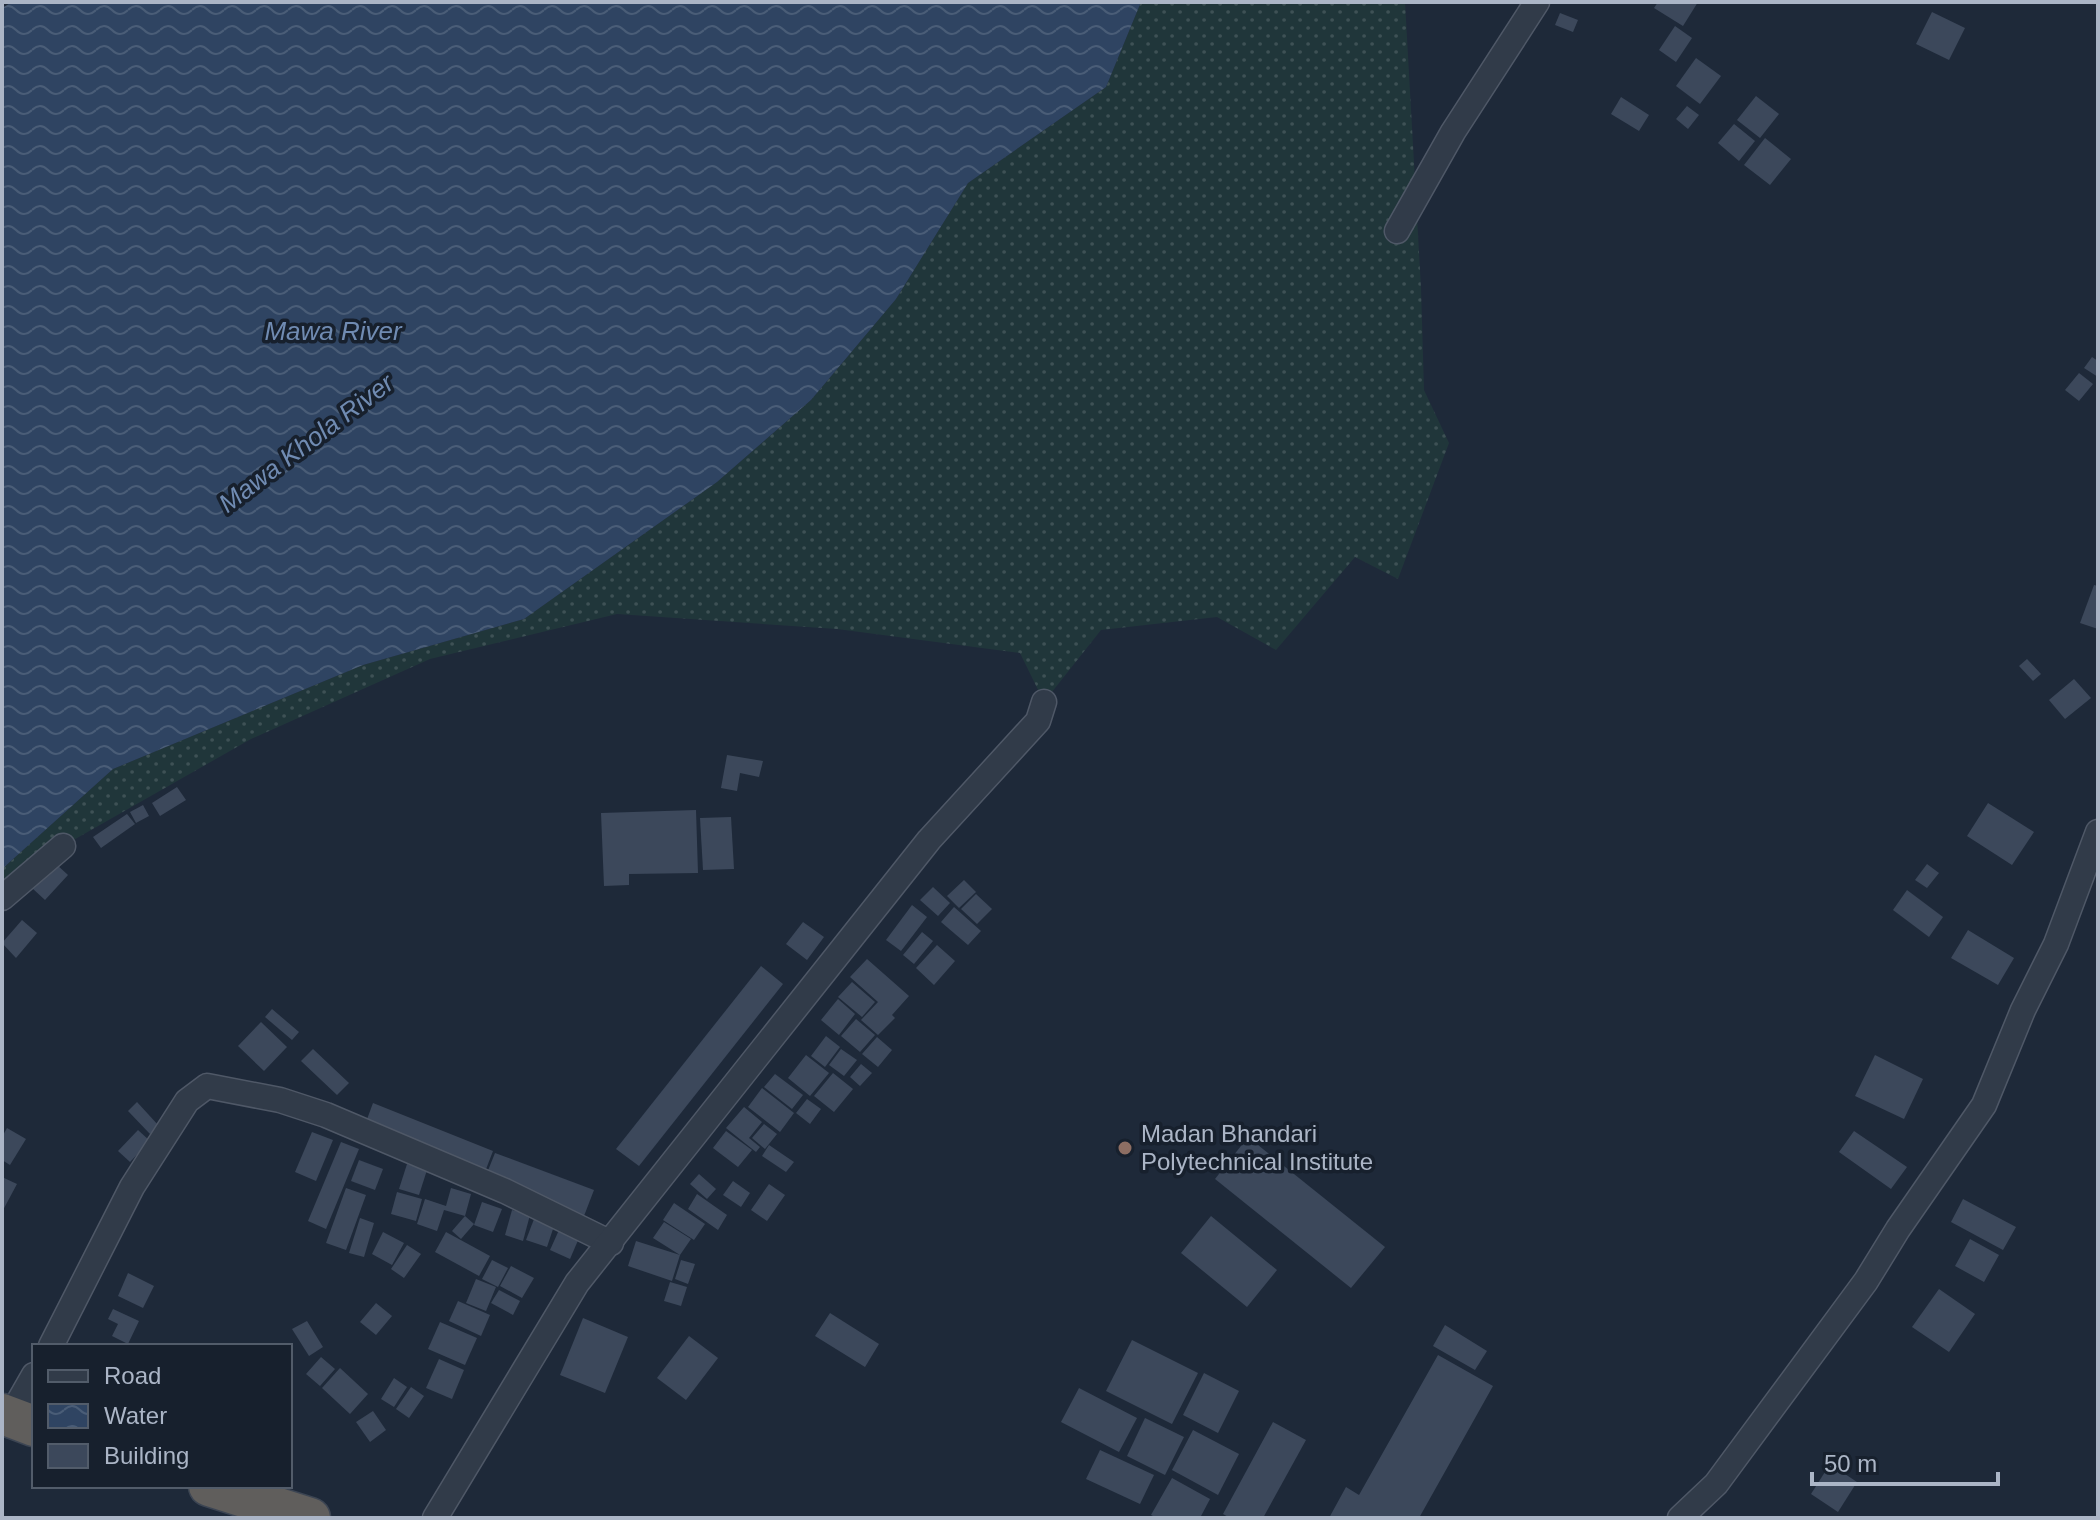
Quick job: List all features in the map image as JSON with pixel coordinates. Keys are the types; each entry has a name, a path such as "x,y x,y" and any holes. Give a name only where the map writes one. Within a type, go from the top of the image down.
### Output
{"highway":[{"path":"215,1488 310,1518"}],"street":[{"path":"1397,231 1453,132 1537,2"},
{"path":"435,1518 577,1283 929,840 1038,721 1044,702"},
{"path":"1680,1518 1716,1484 1866,1281 1984,1105 2023,1010 2056,944 2098,832"},
{"path":"2,898 63,846"},
{"path":"52,1344 132,1187 187,1101 207,1086 280,1100 326,1115 505,1191 611,1243"},
{"path":"12,1420 32,1379"}],"green space":[{"path":"1141,2 1405,2 1424,390 1449,443 1398,579 1355,557 1276,650 1217,617 1101,630 1044,702 1020,653 837,629 617,614 430,659 251,739 63,846 2,898 2,869 113,769 363,665 524,619 717,482 811,400 896,299 968,183 1106,87"}],"water":[{"name":"Mawa River","path":"12,2 1141,2 1106,87 968,183 896,299 811,400 717,482 524,619 363,665 113,769 2,869 2,8"}],"building":[{"path":"1658,2 1698,2 1683,26 1654,8"},
{"path":"1932,12 1965,28 1949,60 1916,44"},
{"path":"1560,13 1578,20 1573,32 1555,25"},
{"path":"1675,26 1692,38 1676,62 1659,50"},
{"path":"1696,58 1721,76 1700,104 1676,86"},
{"path":"1756,96 1779,114 1760,138 1737,120"},
{"path":"1621,97 1649,115 1639,131 1611,114"},
{"path":"1687,106 1699,115 1688,129 1676,119"},
{"path":"1734,124 1755,141 1739,161 1718,143"},
{"path":"1765,138 1791,159 1770,185 1744,165"},
{"path":"2092,357 2098,361 2098,377 2084,368"},
{"path":"2079,373 2093,384 2079,401 2065,390"},
{"path":"2094,585 2098,586 2098,629 2080,623"},
{"path":"2027,659 2041,674 2033,681 2019,666"},
{"path":"2074,679 2091,698 2065,719 2049,700"},
{"path":"727,755 763,761 759,777 740,773 737,791 721,788"},
{"path":"177,787 186,800 160,816 152,803"},
{"path":"1988,803 2034,832 2012,865 1967,836"},
{"path":"143,805 149,816 136,823 130,812"},
{"path":"696,810 698,873 629,874 629,885 604,886 601,813"},
{"path":"127,814 135,824 101,848 93,837"},
{"path":"731,817 734,869 703,870 700,818"},
{"path":"56,864 68,875 45,900 32,888"},
{"path":"1927,864 1939,873 1927,888 1915,880"},
{"path":"964,880 976,892 959,908 947,896"},
{"path":"933,887 950,903 938,916 920,900"},
{"path":"1907,890 1943,917 1929,937 1893,910"},
{"path":"976,894 992,909 977,924 961,909"},
{"path":"912,905 927,917 901,951 886,940"},
{"path":"954,907 981,931 968,945 941,922"},
{"path":"22,920 37,933 16,958 2,943"},
{"path":"803,922 824,937 807,960 786,944"},
{"path":"1968,930 2014,958 1998,985 1951,958"},
{"path":"922,932 933,941 914,964 903,955"},
{"path":"937,945 955,961 934,985 916,968"},
{"path":"867,959 909,996 892,1015 895,1018 878,1035 861,1020 878,1002 850,977"},
{"path":"761,966 783,984 639,1166 616,1149"},
{"path":"852,982 875,1002 862,1017 838,997"},
{"path":"838,999 855,1014 839,1035 821,1020"},
{"path":"272,1009 299,1032 292,1040 265,1017"},
{"path":"856,1019 875,1035 860,1052 841,1036"},
{"path":"261,1022 287,1047 264,1071 238,1046"},
{"path":"826,1036 840,1047 825,1067 811,1056"},
{"path":"877,1037 892,1050 878,1067 862,1054"},
{"path":"313,1049 349,1083 337,1095 301,1061"},
{"path":"841,1049 857,1060 844,1076 829,1065"},
{"path":"806,1055 829,1073 810,1096 788,1078"},
{"path":"1875,1055 1923,1079 1904,1119 1855,1096"},
{"path":"861,1064 872,1073 860,1086 850,1077"},
{"path":"833,1073 853,1089 834,1112 814,1096"},
{"path":"775,1074 803,1095 792,1109 764,1087"},
{"path":"762,1088 794,1113 780,1132 748,1107"},
{"path":"807,1099 821,1109 810,1124 796,1113"},
{"path":"137,1102 159,1126 150,1134 128,1111"},
{"path":"373,1103 493,1151 483,1177 363,1130"},
{"path":"744,1107 762,1122 749,1138 760,1147 756,1152 726,1128"},
{"path":"764,1124 777,1134 765,1149 752,1138"},
{"path":"7,1128 26,1139 10,1165 2,1160 2,1137"},
{"path":"138,1130 150,1141 130,1162 118,1151"},
{"path":"726,1131 752,1150 738,1167 713,1148"},
{"path":"1854,1131 1907,1167 1891,1189 1839,1152"},
{"path":"312,1132 333,1140 316,1181 295,1172"},
{"path":"1248,1137 1385,1247 1351,1288 1215,1179"},
{"path":"341,1142 359,1149 326,1229 308,1221"},
{"path":"769,1145 794,1162 786,1172 762,1156"},
{"path":"495,1153 594,1190 584,1216 485,1178"},
{"path":"359,1160 383,1169 375,1190 351,1181"},
{"path":"407,1164 427,1170 419,1195 399,1189"},
{"path":"699,1174 716,1189 707,1199 690,1184"},
{"path":"2,1177 17,1184 2,1212"},
{"path":"733,1181 750,1193 741,1207 723,1195"},
{"path":"769,1184 785,1195 767,1221 751,1210"},
{"path":"346,1188 366,1195 346,1250 326,1243"},
{"path":"451,1188 471,1194 465,1216 444,1210 437,1231 417,1224 425,1199 446,1206"},
{"path":"397,1192 422,1199 416,1221 391,1214"},
{"path":"697,1194 727,1215 718,1230 688,1209"},
{"path":"1963,1199 2016,1227 2003,1250 1951,1222"},
{"path":"482,1202 502,1209 493,1232 474,1225"},
{"path":"674,1203 705,1224 694,1240 663,1220"},
{"path":"512,1210 530,1215 523,1241 505,1235"},
{"path":"465,1216 474,1224 461,1239 452,1231"},
{"path":"1211,1216 1277,1270 1247,1307 1181,1253"},
{"path":"360,1218 374,1223 364,1257 349,1253"},
{"path":"534,1219 554,1226 547,1247 526,1240"},
{"path":"664,1222 691,1239 680,1255 653,1238"},
{"path":"559,1230 579,1238 570,1259 550,1250"},
{"path":"383,1232 404,1243 392,1265 372,1254"},
{"path":"446,1232 490,1256 479,1276 435,1252"},
{"path":"1970,1239 1999,1255 1984,1282 1955,1266"},
{"path":"636,1241 680,1255 672,1281 628,1266"},
{"path":"407,1245 421,1254 404,1278 391,1269"},
{"path":"492,1260 508,1268 498,1287 482,1279"},
{"path":"681,1260 695,1264 688,1284 675,1279"},
{"path":"511,1266 534,1278 522,1298 500,1286"},
{"path":"128,1273 154,1286 143,1308 118,1296"},
{"path":"476,1279 496,1287 486,1311 466,1303"},
{"path":"670,1282 687,1287 681,1306 664,1301"},
{"path":"1939,1289 1975,1314 1949,1352 1912,1327"},
{"path":"499,1290 520,1301 513,1315 491,1303"},
{"path":"458,1301 490,1315 481,1336 449,1321"},
{"path":"376,1303 392,1316 376,1335 360,1322"},
{"path":"113,1309 139,1321 128,1344 112,1336 118,1324 108,1319"},
{"path":"830,1313 879,1344 865,1367 815,1336"},
{"path":"583,1318 628,1337 605,1393 560,1375"},
{"path":"307,1321 323,1347 309,1356 292,1329"},
{"path":"440,1322 477,1338 465,1365 428,1349"},
{"path":"1445,1325 1487,1351 1475,1370 1433,1346"},
{"path":"689,1336 718,1358 686,1400 657,1378"},
{"path":"1132,1340 1198,1373 1172,1424 1106,1391"},
{"path":"1438,1355 1493,1386 1419,1518 1329,1518 1346,1487 1359,1495"},
{"path":"321,1357 335,1369 320,1386 306,1374"},
{"path":"439,1359 464,1370 452,1399 426,1388"},
{"path":"340,1368 368,1394 350,1414 322,1388"},
{"path":"1204,1373 1239,1391 1218,1433 1183,1415"},
{"path":"394,1378 407,1387 394,1407 381,1399"},
{"path":"411,1387 424,1396 409,1418 396,1409"},
{"path":"1079,1388 1137,1418 1119,1452 1061,1422"},
{"path":"373,1411 386,1430 370,1442 356,1422"},
{"path":"1145,1418 1184,1437 1165,1475 1127,1456"},
{"path":"1273,1422 1306,1440 1263,1518 1230,1518 1223,1514"},
{"path":"1193,1430 1239,1454 1218,1495 1172,1470"},
{"path":"1100,1450 1154,1475 1140,1504 1086,1479"},
{"path":"1830,1464 1857,1482 1838,1512 1811,1494"},
{"path":"1172,1478 1210,1499 1200,1518 1157,1518 1151,1515"}],"place":[{"name":"Madan Bhandari Polytechnical Institute","path":"1125,1148"}],"water label":[{"name":"Mawa Khola River","path":"306,443"}]}
